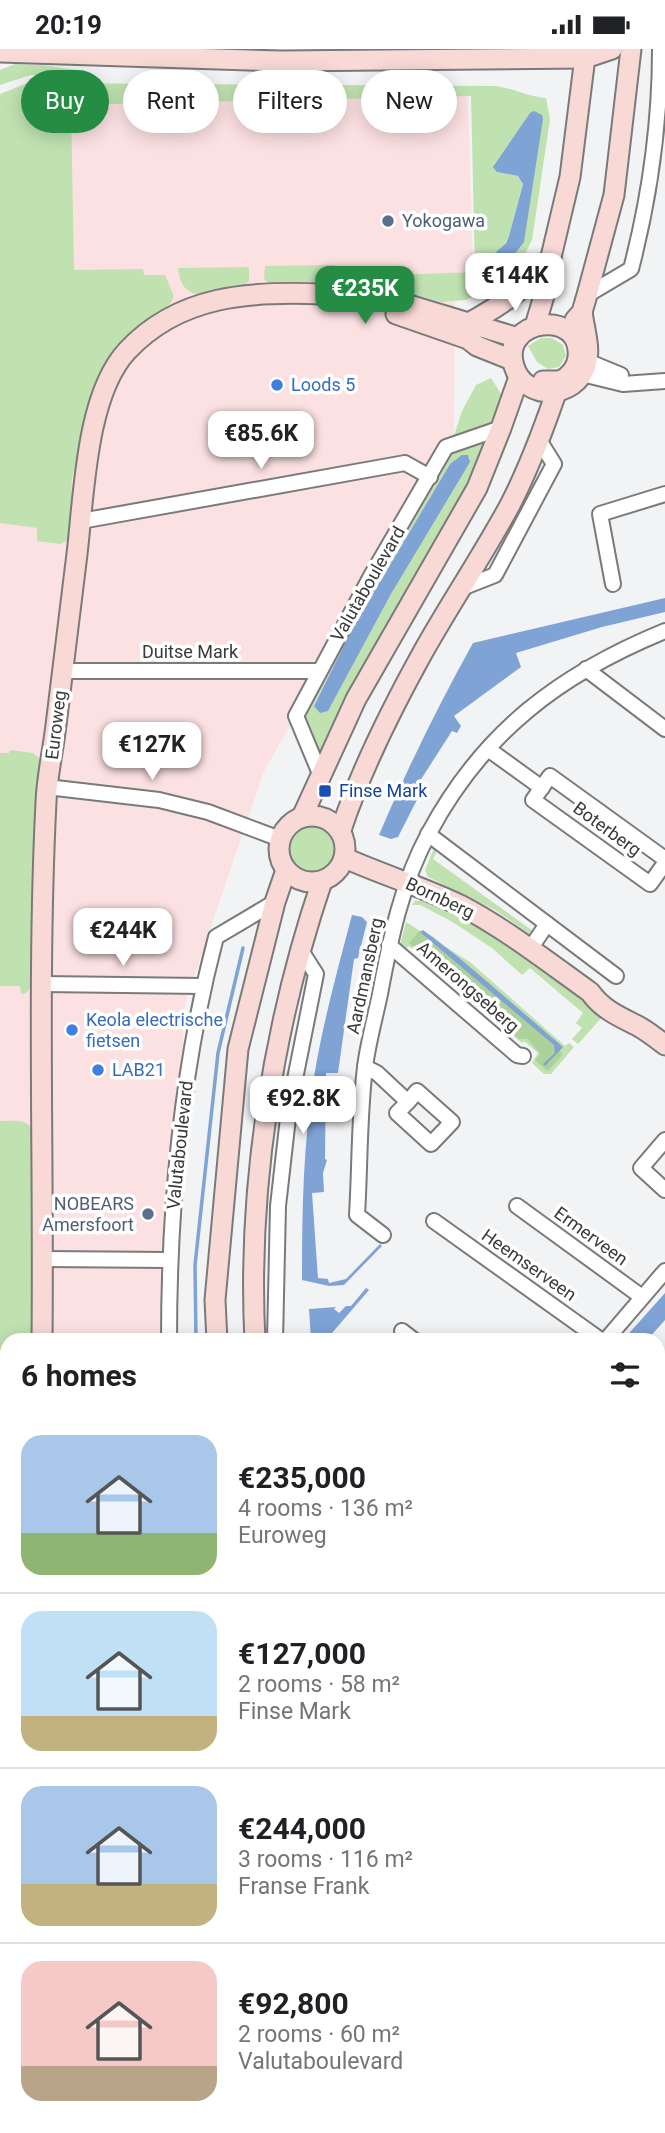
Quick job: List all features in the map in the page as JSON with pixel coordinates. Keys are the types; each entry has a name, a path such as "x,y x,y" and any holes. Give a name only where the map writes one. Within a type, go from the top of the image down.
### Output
{"main road":[{"path":"0,52 585,54 612,49"},
{"path":"578,334 614,195 631,49"},
{"path":"302,817 356,699 477,488 502,428 516,357 535,326 549,279 551,257 570,177 585,54"},
{"path":"468,331 536,277 551,257"},
{"name":"Euroweg","path":"43,1333 43,984 47,787 98,403 108,377 125,353 155,325 190,307 229,298 277,292 365,295 386,299 468,331 516,357"},
{"path":"516,357 522,359 530,374 550,386 565,389 582,364 587,344 578,334 558,326 535,326"},
{"path":"341,830 347,810 386,724 424,650 510,504 539,440 550,386"},
{"path":"320,816 332,821 341,830 346,849 345,858 336,873 322,881 306,882 295,878 286,870 281,860 280,839 292,821 302,817 320,816"},
{"name":"Bornberg","path":"345,858 408,882 460,906 530,949 590,992 598,1002 623,1020 637,1025 665,1045"},
{"path":"217,1333 215,1300 238,1049 275,902 286,870"},
{"path":"255,1333 253,1303 259,1179 274,1063 300,949 322,881"}],"street":[{"path":"584,303 632,268 655,146 660,49"},
{"path":"582,364 623,384 665,381"},
{"name":"Valutaboulevard","path":"321,776 296,716 318,671 446,447 502,428"},
{"path":"81,521 405,463 430,477"},
{"path":"613,584 600,514 665,494"},
{"name":"Aardmansberg","path":"383,1235 357,1215 365,1067 389,945 408,882 428,834 454,791 507,727 528,709 586,669 665,631"},
{"path":"586,669 665,731 661,738 665,741"},
{"name":"Duitse Mark","path":"62,671 318,671"},
{"path":"488,749 542,788"},
{"name":"Boterberg","path":"550,776 665,861 650,884 533,800 542,788 550,776"},
{"path":"47,787 159,800 208,811 280,839"},
{"name":"Bornberg","path":"428,834 616,976"},
{"name":"Valutaboulevard","path":"169,1333 169,1260 180,1119 203,986 216,937 275,902"},
{"path":"530,949 547,924"},
{"name":"Amerongseberg","path":"389,945 517,1055 523,1056"},
{"path":"275,1333 278,1206 284,1150 289,1109 316,974 300,949"},
{"path":"43,984 203,986"},
{"path":"365,1067 377,1073 408,1102"},
{"path":"665,1140 641,1168 665,1190"},
{"name":"Ermerveen","path":"517,1206 642,1297"},
{"name":"Heemserveen","path":"434,1221 592,1333"},
{"path":"43,1259 169,1260"},
{"path":"610,1333 665,1271"}],"shaded area":[{"path":"457,93 468,93 473,270 455,299 454,438 263,773 185,1004 170,1266 179,1333 0,1333 0,105 21,104 21,133 109,133 109,102 123,102 123,133 219,133 219,99 233,99 233,133 347,133 347,96 361,96 361,133 457,133"}],"green space":[{"path":"15,64 77,70 21,70 21,78 0,85 0,70"},
{"path":"109,83 123,84 123,104 109,104"},
{"path":"219,84 233,84 233,101 219,102"},
{"path":"347,85 361,85 361,98 347,99"},
{"path":"21,86 21,133 72,133 74,270 143,269 144,275 165,275 174,296 167,307 138,327 120,344 95,387 82,454 73,473 71,489 76,509 70,538 61,544 37,541 37,528 0,523 0,94"},
{"path":"457,86 495,86 546,98 550,119 532,240 523,258 487,290 465,300 442,302 395,289 397,275 475,272 471,96 457,96","holes":["543,119 503,269 493,272 494,257 509,236 523,183 518,176 497,172"]},
{"path":"335,265 336,273 379,273 380,288 313,282 269,283 264,279 265,266"},
{"path":"249,267 249,281 244,286 203,295 186,289 178,268"},
{"path":"541,338 552,338 563,345 566,356 559,367 548,369 537,362 528,346"},
{"path":"491,378 503,397 495,421 456,438 454,436 462,411 476,385"},
{"path":"495,436 322,764 306,727 306,710 353,613 448,456 459,447","holes":["470,458 391,594 328,711 314,705 353,627 450,464"]},
{"path":"10,750 33,753 42,761 33,985 26,993 21,994 20,986 0,986 0,753 9,753"},
{"path":"310,823 328,829 335,837 338,849 335,861 330,867 324,872 312,875 294,866 288,847 290,837 297,829"},
{"path":"434,848 437,851 433,859 533,931 540,924 533,936 495,910 428,877 425,870"},
{"path":"422,896 491,932 596,1005 603,1011 603,1016 578,1044 572,1039 582,1028 576,1023 583,1013 530,968 522,975 492,948 451,921 420,905 412,905 415,901 420,901"},
{"path":"406,922 470,962 565,1046 569,1043 574,1047 551,1074 544,1074 532,1063 538,1053 524,1041 522,1043 409,946 404,950 400,945"},
{"path":"419,931 432,936 558,1043 562,1055 548,1071 535,1060 540,1054 528,1039 519,1039 409,943"},
{"path":"0,1121 14,1121 23,1122 33,1130 33,1333 0,1333"}],"water":[{"path":"534,111 542,115 543,119 524,242 503,269 493,272 492,256 506,243 523,184 518,176 497,172 493,167"},
{"path":"462,455 468,455 470,462 391,594 328,711 320,713 314,706 353,627 450,464"},
{"path":"665,598 665,612 602,627 516,653 521,667 454,716 461,726 457,733 452,731 418,784 423,788 398,837 391,839 379,835 423,738 473,643"},
{"path":"352,915 362,917 367,922 358,958 354,959 338,1073 326,1073 327,1160 323,1173 324,1192 312,1193 318,1278 328,1279 329,1283 346,1279 380,1244 382,1246 344,1285 329,1286 302,1280 305,1153 318,1056"},
{"path":"423,930 563,1047 545,1066 543,1064 555,1053 554,1045 420,932"},
{"path":"366,1288 369,1290 332,1333 311,1333 309,1309 336,1307 334,1309 339,1313 346,1306 351,1306"},
{"path":"665,1293 665,1320 653,1333 629,1333"}],"waterway":[{"path":"196,1333 195,1265 218,1053 243,948"}],"place":[{"name":"Yokogawa","path":"388,221"},
{"name":"Loods 5","path":"277,385"},
{"name":"Finse Mark","path":"325,791"},
{"name":"Keola electrische fietsen","path":"72,1030"},
{"name":"LAB21","path":"98,1070"},
{"name":"NOBEARS Amersfoort","path":"148,1214"}]}
